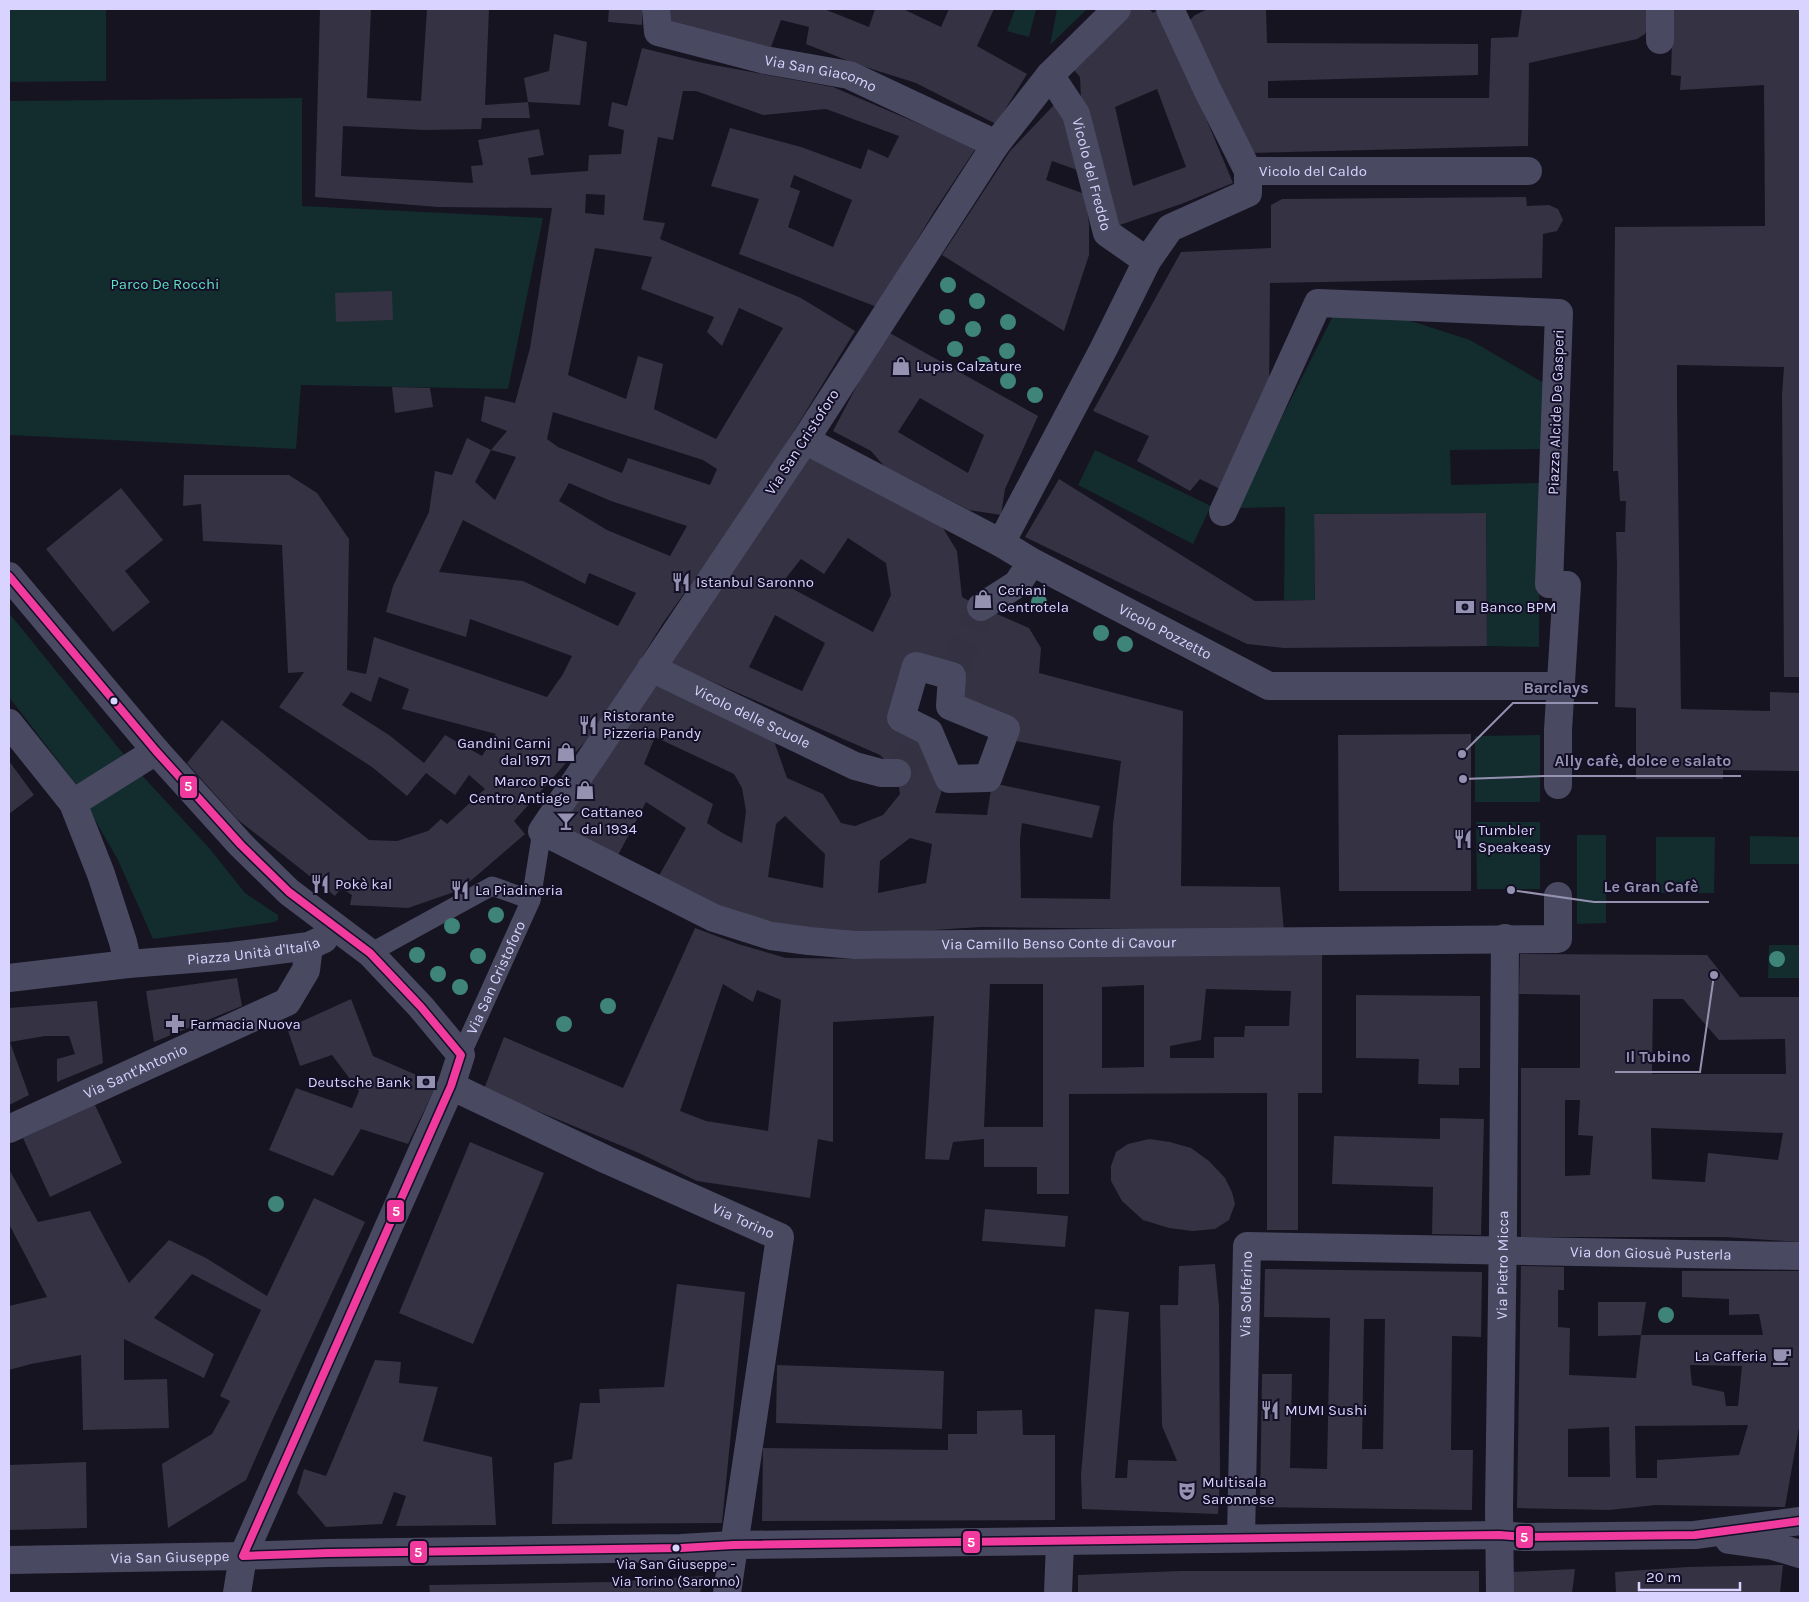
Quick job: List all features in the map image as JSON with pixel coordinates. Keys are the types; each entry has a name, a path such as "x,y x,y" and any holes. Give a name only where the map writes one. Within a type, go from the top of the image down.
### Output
{"street":[{"name":"Via San Giacomo","path":"656,9 658,32 765,60 850,75 996,144"},
{"name":"Via San Cristoforo","path":"542,831 804,440 996,144 1050,75 1117,9"},
{"name":"Vicolo del Caldo","path":"1170,9 1207,90 1248,171 1528,171"},
{"path":"1660,9 1660,40"},
{"name":"Vicolo del Freddo","path":"1050,75 1076,114 1106,233 1147,261"},
{"path":"1001,543 1104,348 1147,261 1170,228 1248,193 1248,171"},
{"name":"Piazza Alcide De Gasperi","path":"1223,512 1318,303 1559,313 1549,584 1567,585 1560,686 1558,785"},
{"name":"Vicolo Pozzetto","path":"804,440 1269,686 1560,686"},
{"path":"981,607 1017,584 1032,562"},
{"name":"Piazza Unità d'Italia","path":"9,576 156,751 241,845 290,892 342,932 309,946 230,956 128,964 9,978"},
{"path":"916,666 954,672 950,706 1006,728 988,778 949,779 927,737 901,718 916,666"},
{"name":"Vicolo delle Scuole","path":"651,668 855,766 881,774 896,772"},
{"path":"927,737 954,672"},
{"path":"9,723 73,803 101,874 123,942 128,964"},
{"path":"73,803 156,751"},
{"name":"Via Camillo Benso Conte di Cavour","path":"542,831 714,918 771,936 865,945 1558,939 1558,896"},
{"path":"237,1593 243,1556 452,1086 461,1055 421,1007 370,952 342,932"},
{"name":"Via Pietro Micca","path":"1500,1593 1505,938"},
{"name":"Via Sant'Antonio","path":"9,1129 287,1002 306,970 309,946"},
{"name":"Via Torino","path":"452,1086 607,1160 780,1237 733,1545"},
{"name":"Via Solferino","path":"1241,1538 1247,1246 1503,1250"},
{"name":"Via don Giosuè Pusterla","path":"1503,1250 1800,1256"},
{"name":"Via San Giuseppe","path":"9,1560 681,1548 733,1545 1060,1543 1241,1538 1499,1535 1696,1535 1800,1521"},
{"path":"1696,1535 1773,1546 1800,1554"},
{"path":"1058,1593 1060,1543"},
{"path":"727,1593 733,1545"}],"lane":[{"name":"Via San Cristoforo","path":"461,1055 531,900 542,831"},
{"path":"370,952 492,886 531,900"}],"green space":[{"path":"9,9 106,9 106,81 9,82"},
{"path":"1015,9 1036,9 1029,37 1007,31"},
{"path":"1057,9 1087,9 1050,45"},
{"name":"Parco De Rocchi","path":"302,98 302,206 543,218 508,389 301,385 296,449 9,435 9,101"},
{"path":"1336,310 1383,312 1470,340 1544,383 1543,449 1450,450 1451,485 1540,483 1539,647 1487,646 1486,513 1314,514 1315,600 1284,600 1285,507 1236,508"},
{"path":"1095,450 1211,506 1193,544 1078,485"},
{"path":"9,613 126,757 79,788 9,697"},
{"path":"1540,735 1540,802 1475,802 1475,736"},
{"path":"137,770 210,849 245,893 278,915 278,920 275,922 153,939 118,860 87,806"},
{"path":"1476,822 1540,822 1540,889 1477,889"},
{"path":"1577,835 1606,835 1606,923 1577,924"},
{"path":"1750,836 1800,837 1800,864 1750,864"},
{"path":"1656,837 1715,837 1714,893 1656,893"},
{"path":"1769,945 1800,945 1800,978 1768,978"}],"building":[{"path":"320,9 371,9 367,98 421,101 427,9 489,9 485,105 528,102 530,118 482,118 481,129 425,130 343,126 341,176 473,183 471,166 483,165 478,140 539,129 544,155 528,158 531,175 588,171 589,155 621,154 624,130 608,126 612,102 627,106 642,48 703,63 833,87 976,148 935,210 877,307 739,254 759,199 711,186 730,128 801,147 861,169 868,149 888,158 899,136 826,109 763,115 696,91 683,91 673,140 658,137 643,220 665,223 660,239 801,298 855,331 756,493 663,623 613,704 584,743 514,821 525,834 460,890 408,908 350,905 352,895 341,888 335,896 237,819 187,763 222,720 369,840 397,841 428,831 441,819 447,824 485,789 469,775 455,795 426,773 407,796 372,767 279,707 304,672 288,673 282,545 203,541 201,504 183,506 184,475 289,475 317,493 349,539 347,670 366,674 374,637 547,697 563,674 572,656 470,619 466,637 386,612 393,586 429,512 435,471 452,475 467,438 491,450 507,431 481,421 485,396 515,403 530,348 552,208 438,207 315,197","holes":["794,175 852,200 833,247 788,227 800,191 790,187","586,194 605,195 604,215 585,213","595,248 652,257 641,289 714,317 707,332 722,346 739,308 783,328 716,439 654,409 663,364 638,356 626,399 568,375","553,412 703,460 717,469 710,485 628,458 622,473 558,447 547,439","491,450 516,457 495,500 475,482","569,483 611,501 687,526 670,556 607,530 559,501","463,520 585,584 589,573 636,593 618,626 523,581 439,572","379,677 409,689 402,709 496,734 482,756 445,735 424,763 389,735 342,705 351,692 371,702"]},
{"path":"609,9 642,9 642,25 608,22"},
{"path":"662,9 824,9 869,27 875,9 903,9 941,27 949,9 994,9 977,46 1027,74 996,124 916,83 856,64 806,44 809,27 781,20 771,47 669,29"},
{"path":"1129,9 1149,9 1153,13 1156,11 1187,73 1233,183 1181,204 1111,228 1082,121 1080,77 1074,70","holes":["1157,89 1186,167 1133,186 1115,107"]},
{"path":"1208,9 1266,9 1267,43 1478,44 1478,75 1268,81 1268,98 1489,98 1491,38 1518,37 1522,9 1650,9 1648,27 1645,34 1637,39 1529,63 1528,146 1247,153 1189,21 1195,15"},
{"path":"1673,9 1800,9 1800,677 1784,677 1782,394 1784,367 1677,365 1677,399 1681,709 1770,711 1770,692 1800,693 1800,771 1723,770 1723,779 1636,779 1636,708 1615,707 1616,532 1625,532 1626,501 1620,501 1618,471 1613,471 1615,227 1765,226 1764,85 1680,90 1681,76 1671,75"},
{"path":"554,34 587,42 580,105 528,102 524,78 549,71"},
{"path":"1054,105 1078,133 1080,171 1052,161 1046,180 1085,194 1089,224 1089,255 1064,331 942,255 1010,151"},
{"path":"1526,197 1527,206 1549,205 1558,209 1563,220 1557,231 1543,234 1542,278 1270,283 1269,401 1220,489 1200,479 1190,491 1137,461 1149,436 1093,411 1181,252 1271,248 1271,205 1282,199"},
{"path":"392,291 393,320 336,322 335,293"},
{"path":"888,332 1038,416 1005,489 1001,515 969,510 884,466 871,451 833,431","holes":["920,398 984,435 968,473 898,432"]},
{"path":"392,387 430,388 433,407 395,413"},
{"path":"806,452 932,510 957,551 962,597 1029,628 1041,648 1039,673 1183,711 1181,886 1280,887 1284,931 981,927 855,935 731,918 656,881 686,828 646,802 616,859 559,831 624,722 653,682 773,738 787,778 823,794 841,823 855,826 883,815 900,794 897,773 880,755 667,662","holes":["848,538 886,563 891,595 873,632 782,583 801,559 824,574","775,615 825,643 802,691 749,667","955,667 955,702 1016,741 1121,761 1113,824 1110,899 1021,898 1020,840 1022,823 1092,838 1100,806 992,783 987,815 935,813 945,780 920,732 907,683","655,737 734,774 742,788 746,811 742,843 707,823 713,804 644,764","785,816 825,854 823,888 768,877 776,824","910,838 932,844 926,883 878,893 880,861"]},
{"path":"1059,479 1255,601 1315,600 1314,514 1486,513 1487,646 1284,648 1247,644 1025,537"},
{"path":"121,488 163,540 125,571 150,602 113,632 46,549"},
{"path":"1471,734 1471,891 1339,891 1338,735"},
{"path":"9,761 34,795 9,814"},
{"path":"695,928 738,944 786,958 875,959 990,952 1322,953 1322,1093 1298,1093 1298,1230 1267,1230 1267,1093 1069,1094 1069,1194 1037,1194 1037,1167 984,1167 984,1139 953,1142 949,1160 925,1159 934,1016 833,1022 833,1142 818,1139 810,1198 697,1181 639,1153 484,1089 504,1037 623,1088","holes":["723,984 753,1002 757,990 781,1000 768,1131 706,1121 680,1111","990,984 1043,984 1043,1127 984,1127","1144,985 1144,1067 1102,1068 1102,987","1206,989 1291,991 1289,1026 1245,1026 1244,1037 1214,1037 1214,1058 1170,1058 1170,1046 1201,1040"]},
{"path":"1520,954 1707,955 1740,997 1800,997 1800,1242 1725,1237 1521,1237 1521,1068 1580,1068 1580,995 1519,994","holes":["1653,999 1683,999 1719,1040 1785,1039 1786,1074 1652,1074","1565,1100 1580,1100 1578,1135 1593,1136 1590,1175 1565,1176","1651,1128 1783,1133 1778,1160 1708,1153 1705,1182 1652,1179"]},
{"name":"Farmacia Nuova","path":"237,978 242,1006 154,1042 146,991"},
{"path":"1356,995 1480,996 1480,1068 1459,1068 1459,1085 1418,1084 1419,1059 1356,1058"},
{"path":"351,999 373,1056 437,1084 408,1144 361,1129 333,1176 269,1150 296,1088 352,1108 359,1091 332,1055 300,1066 287,1028"},
{"path":"97,1001 103,1063 57,1082 57,1059 75,1054 69,1036 45,1036 10,1042 29,1095 9,1105 9,1008"},
{"path":"95,1105 122,1163 50,1197 23,1138"},
{"path":"1440,1118 1484,1119 1481,1235 1432,1234 1433,1187 1332,1184 1334,1136 1440,1139"},
{"path":"1149,1139 1191,1148 1209,1161 1225,1178 1232,1192 1235,1204 1229,1220 1215,1229 1192,1231 1169,1228 1143,1220 1122,1201 1111,1181 1111,1166 1116,1152 1128,1144"},
{"path":"470,1142 544,1173 473,1344 399,1313"},
{"path":"9,1169 38,1222 90,1211 129,1283 169,1240 206,1258 267,1296 314,1198 365,1222 246,1480 168,1528 162,1464 212,1434 230,1401 220,1396 261,1310 192,1274 154,1318 214,1354 204,1378 124,1339 124,1380 167,1379 169,1428 83,1430 81,1355 9,1370 9,1306 47,1297 9,1224"},
{"path":"985,1209 1068,1216 1065,1247 982,1241"},
{"path":"1215,1264 1219,1306 1220,1476 1218,1514 1082,1509 1081,1475 1095,1309 1129,1312 1115,1478 1127,1478 1128,1460 1177,1461 1162,1426 1160,1305 1178,1305 1179,1266"},
{"path":"1521,1266 1564,1267 1564,1290 1558,1290 1558,1327 1570,1328 1569,1375 1636,1378 1641,1335 1763,1335 1759,1314 1729,1315 1729,1299 1682,1297 1682,1271 1800,1271 1800,1422 1785,1507 1656,1505 1609,1510 1517,1508","holes":["1690,1365 1742,1366 1738,1406 1726,1406 1724,1392 1692,1385","1748,1425 1739,1455 1657,1460 1657,1478 1636,1478 1635,1426","1609,1427 1610,1477 1568,1477 1568,1429"]},
{"path":"1265,1269 1482,1272 1481,1337 1452,1336 1451,1450 1473,1450 1472,1510 1260,1507 1262,1374 1292,1374 1290,1468 1327,1469 1330,1318 1264,1317","holes":["1364,1319 1385,1319 1383,1449 1362,1449"]},
{"path":"677,1284 745,1292 722,1523 552,1524 554,1463 572,1459 580,1403 600,1403 599,1389 664,1387"},
{"path":"1598,1302 1646,1302 1641,1335 1598,1336"},
{"path":"375,1360 401,1362 399,1383 438,1387 423,1441 492,1457 496,1525 396,1526 406,1496 394,1492 382,1524 326,1527 297,1493 304,1469 326,1476"},
{"path":"777,1365 944,1371 942,1429 776,1423"},
{"path":"1022,1410 1023,1435 1055,1435 1055,1520 762,1521 763,1448 948,1450 948,1434 977,1434 977,1411"},
{"path":"86,1462 87,1528 9,1530 9,1465"},
{"path":"1783,1565 1780,1593 1616,1593 1615,1572 1687,1567"},
{"path":"1575,1569 1572,1593 1513,1593 1513,1572"},
{"path":"1180,1571 1479,1571 1479,1593 1078,1593 1078,1575"},
{"path":"703,1576 700,1593 430,1593 429,1585 612,1582"}],"tunnel":[{"path":"955,667 981,607"},
{"path":"897,773 925,742"}],"transit line":[{"name":"5","path":"9,576 156,751 241,845 289,892 370,953 421,1007 461,1055 451,1086 243,1556 681,1548 733,1545 1499,1535 1525,1537 1695,1535 1800,1521"}],"place":[{"name":"Lupis Calzature","path":"901,366"},
{"name":"Istanbul Saronno","path":"681,582"},
{"name":"Ceriani Centrotela","path":"983,599"},
{"name":"Banco BPM","path":"1465,607"},
{"name":"Ristorante Pizzeria Pandy","path":"588,725"},
{"name":"Gandini Carni dal 1971","path":"566,752"},
{"name":"Barclays","path":"1462,754"},
{"name":"Ally cafè, dolce e salato","path":"1463,779"},
{"name":"Marco Post Centro Antiage","path":"585,790"},
{"name":"Cattaneo dal 1934","path":"566,821"},
{"name":"Tumbler Speakeasy","path":"1463,839"},
{"name":"Pokè kal","path":"320,884"},
{"name":"La Piadineria","path":"460,890"},
{"name":"Le Gran Cafè","path":"1511,890"},
{"name":"Il Tubino","path":"1714,975"},
{"name":"Farmacia Nuova","path":"175,1024"},
{"name":"Deutsche Bank","path":"426,1082"},
{"name":"La Cafferia","path":"1782,1356"},
{"name":"MUMI Sushi","path":"1270,1410"},
{"name":"Multisala Saronnese","path":"1187,1491"},
{"name":"Via San Giuseppe - Via Torino (Saronno)","path":"676,1548"}]}
